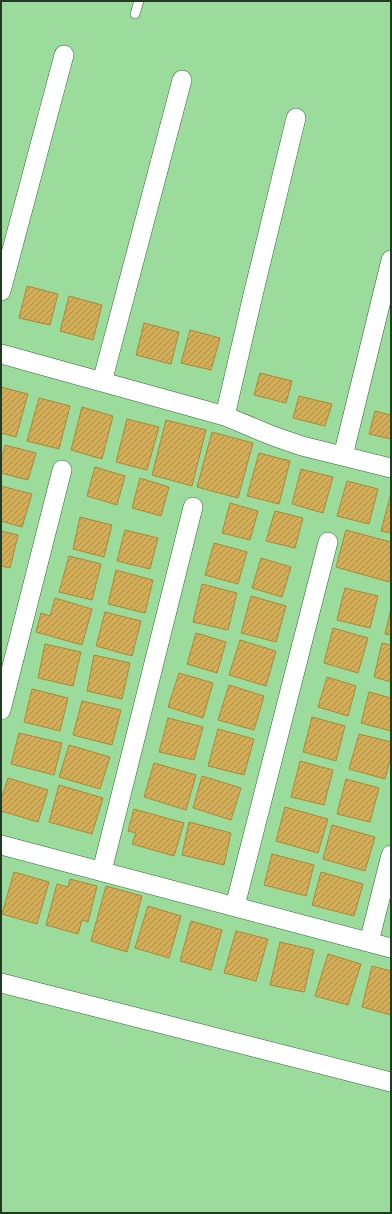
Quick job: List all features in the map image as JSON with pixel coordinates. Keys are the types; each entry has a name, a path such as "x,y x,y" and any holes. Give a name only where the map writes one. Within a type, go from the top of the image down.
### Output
{"street":[{"path":"1,291 64,55"},
{"path":"102,382 182,80"},
{"path":"225,416 254,287 296,118"},
{"path":"343,456 391,260"},
{"path":"1,354 225,416 273,436 302,446 391,468"},
{"path":"1,710 62,470"},
{"path":"102,871 193,507"},
{"path":"235,906 328,542"},
{"path":"1,845 391,948"},
{"path":"369,942 391,855"},
{"path":"1,983 391,1082"}],"lane":[{"path":"135,14 139,1"}],"building":[{"path":"27,286 58,294 50,325 19,318"},
{"path":"69,296 102,305 93,340 60,331"},
{"path":"144,323 179,332 171,364 136,355"},
{"path":"190,330 220,338 211,370 181,363"},
{"path":"260,373 292,381 286,403 254,395"},
{"path":"1,387 28,394 16,437 1,433"},
{"path":"299,396 332,404 325,426 293,418"},
{"path":"39,398 70,406 59,449 27,441"},
{"path":"82,407 113,416 102,459 71,450"},
{"path":"375,411 391,415 391,439 369,434"},
{"path":"127,419 159,427 147,470 116,462"},
{"path":"166,420 206,430 192,486 152,475"},
{"path":"212,432 253,443 238,498 197,487"},
{"path":"5,445 36,453 28,480 1,473 1,461"},
{"path":"259,453 290,461 279,504 247,496"},
{"path":"95,467 125,476 117,505 87,496"},
{"path":"301,469 333,477 323,513 292,504"},
{"path":"140,478 169,487 161,516 132,508"},
{"path":"347,481 378,489 369,524 337,516"},
{"path":"1,486 32,494 22,527 1,521"},
{"path":"391,493 391,533 381,531"},
{"path":"230,503 258,511 250,540 222,533"},
{"path":"275,511 303,518 295,548 266,541"},
{"path":"80,517 112,525 104,557 73,549"},
{"path":"125,530 158,538 150,569 117,561"},
{"path":"346,530 391,542 391,577 389,582 336,567"},
{"path":"1,531 18,535 10,568 1,566"},
{"path":"214,543 247,552 238,584 205,575"},
{"path":"69,556 101,564 92,600 59,592"},
{"path":"261,558 291,567 282,597 252,588"},
{"path":"116,570 153,580 145,613 108,604"},
{"path":"202,584 237,593 228,630 193,622"},
{"path":"345,588 378,596 370,628 337,620"},
{"path":"251,596 286,606 276,642 241,633"},
{"path":"55,598 92,609 82,645 36,632 41,613 50,616"},
{"path":"391,609 391,635 385,634"},
{"path":"105,612 141,621 132,656 96,646"},
{"path":"333,628 368,638 358,673 324,663"},
{"path":"196,633 226,642 217,673 187,664"},
{"path":"240,640 276,651 266,686 229,675"},
{"path":"382,643 391,645 391,682 374,677"},
{"path":"45,644 81,652 73,686 38,678"},
{"path":"94,655 130,663 122,699 87,691"},
{"path":"179,673 213,683 203,718 168,707"},
{"path":"327,677 356,686 348,716 318,707"},
{"path":"229,685 264,696 254,730 218,720"},
{"path":"32,689 68,698 60,731 24,722"},
{"path":"369,692 391,698 391,731 361,723"},
{"path":"82,701 121,710 112,745 73,735"},
{"path":"312,717 345,726 336,761 303,752"},
{"path":"168,718 203,727 194,760 159,752"},
{"path":"218,729 254,739 244,775 208,766"},
{"path":"19,733 62,743 54,775 11,764"},
{"path":"359,734 391,742 391,756 385,779 349,769"},
{"path":"69,745 110,757 100,789 59,777"},
{"path":"300,761 333,770 324,805 291,797"},
{"path":"154,763 196,775 186,810 144,797"},
{"path":"202,776 241,788 231,820 193,808"},
{"path":"8,778 48,790 38,822 1,811 1,800"},
{"path":"346,779 379,788 370,822 337,814"},
{"path":"59,785 103,798 92,834 49,822"},
{"path":"285,807 328,819 318,853 276,841"},
{"path":"134,809 184,823 174,856 132,844 136,833 128,831"},
{"path":"189,822 231,833 224,865 182,855"},
{"path":"332,825 375,837 365,871 323,859"},
{"path":"272,854 314,865 306,896 264,885"},
{"path":"14,872 49,882 37,924 2,914"},
{"path":"321,872 363,884 354,916 312,905"},
{"path":"70,879 97,886 88,922 82,920 78,934 46,925 57,884 68,887"},
{"path":"106,886 142,896 127,952 91,941"},
{"path":"148,906 181,916 169,958 135,948"},
{"path":"191,921 222,930 211,970 180,961"},
{"path":"236,931 268,939 256,981 224,973"},
{"path":"280,942 314,950 304,992 270,985"},
{"path":"328,954 361,964 348,1005 315,996"},
{"path":"372,966 391,971 391,1015 362,1007"}]}
